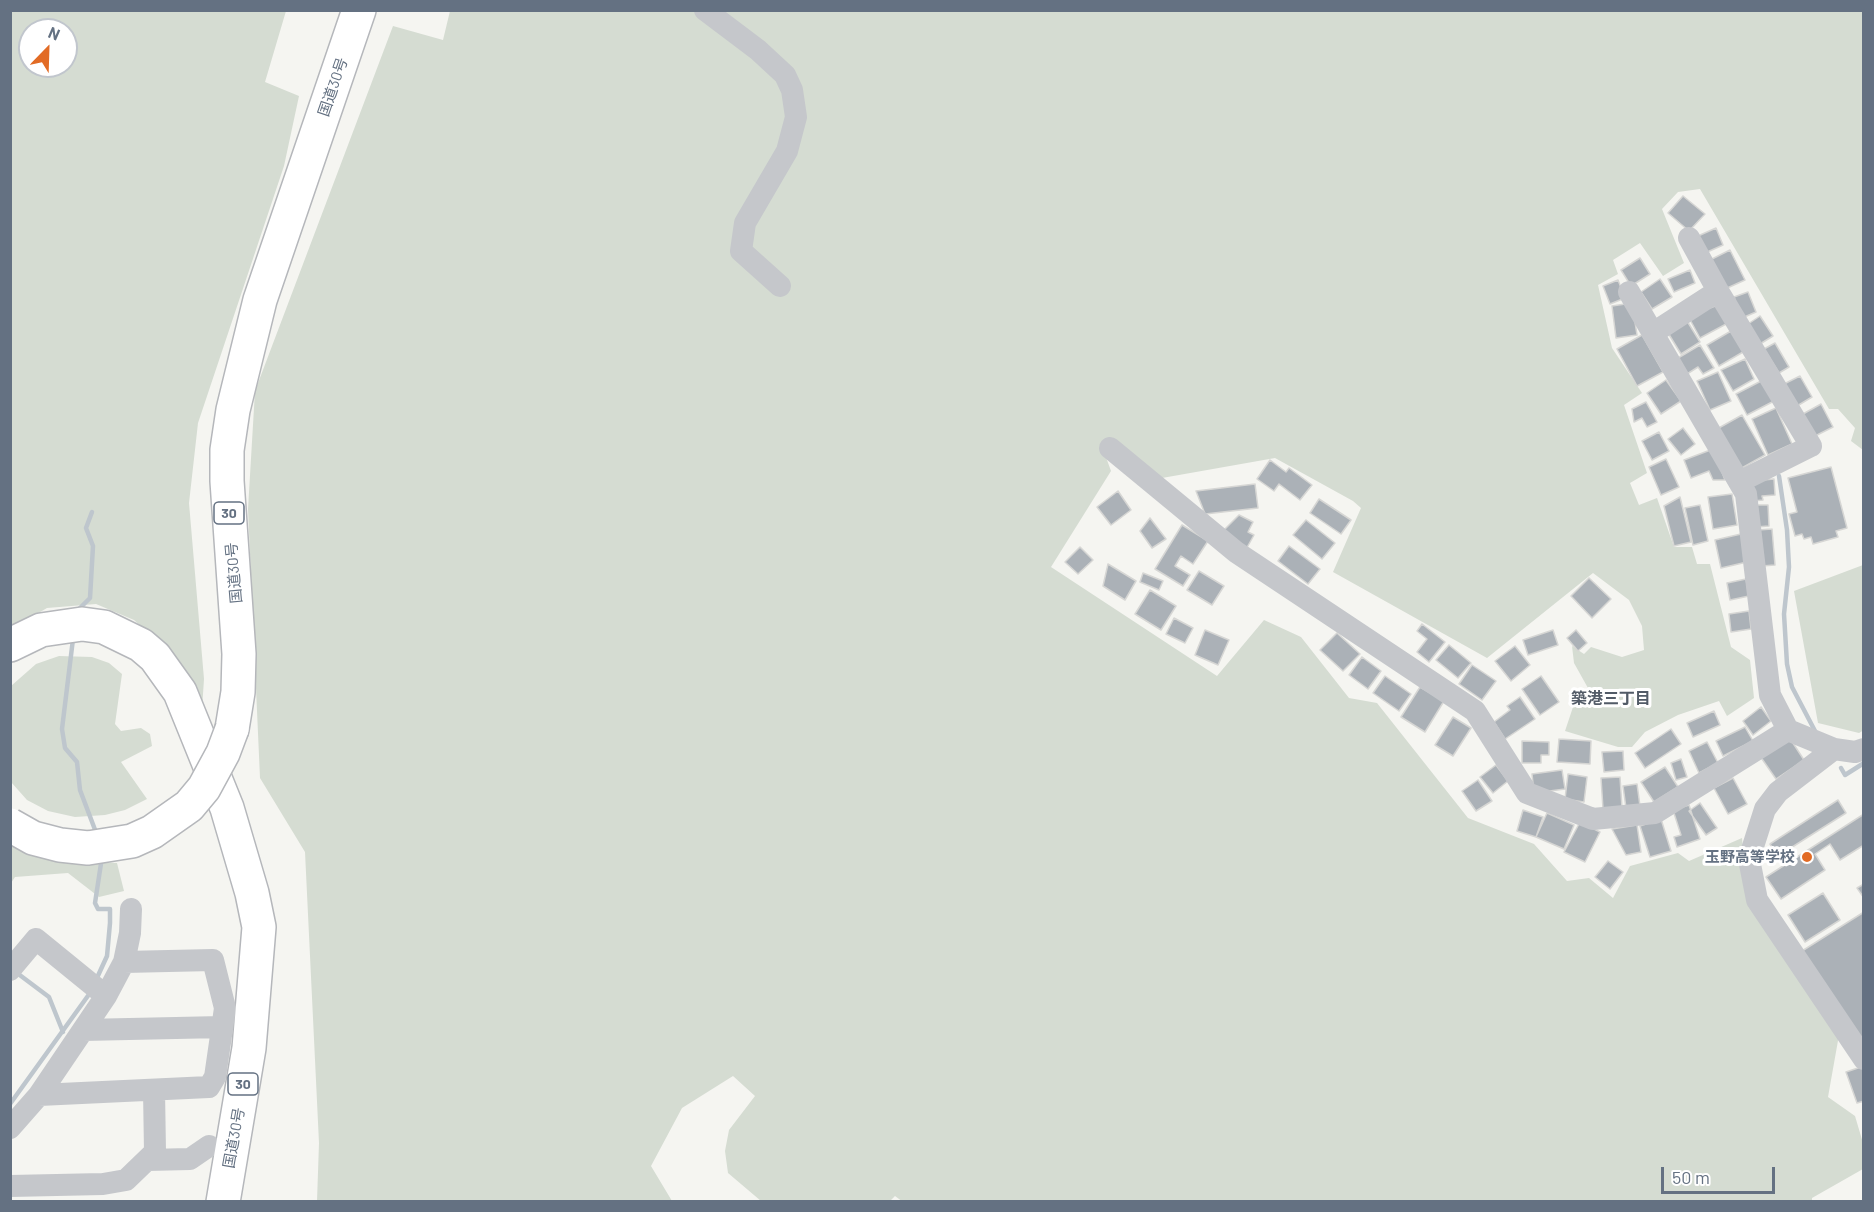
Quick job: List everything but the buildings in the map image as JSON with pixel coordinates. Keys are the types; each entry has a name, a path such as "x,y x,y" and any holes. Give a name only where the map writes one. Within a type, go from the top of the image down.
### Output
{"highway":[{"name":"国道30号","path":"10,825 33,838 60,845 88,848 132,841 152,832 189,806 204,788 223,753 220,692 221,627 211,504 213,441 233,362 260,300 358,10"},
{"name":"国道30号","path":"10,645 41,630 104,646 122,644 149,679 171,719 230,863 256,967 249,1048 223,1202"},
{"name":"国道30号","path":"10,670 59,635"},
{"name":"国道30号","path":"10,801 24,814 69,828 110,828 132,821 154,811 176,795 193,774 223,726"}],"street":[{"path":"705,10 758,50 785,75 792,90 796,117 787,151 745,223 741,251 780,286"},
{"path":"1689,238 1810,446 1739,483"},
{"path":"1653,333 1718,291"},
{"path":"1629,292 1746,494 1770,695 1788,730 1834,749 1855,752 1863,749"},
{"path":"1110,448 1236,552 1475,711 1527,793 1593,819 1655,813 1788,730"},
{"path":"1834,749 1779,792 1765,809 1749,859 1757,900 1863,1059"},
{"path":"10,1128 39,1095 83,1030 97,989 124,962 130,933 131,909"},
{"path":"12,969 36,939 97,989"},
{"path":"39,1095 208,1087 214,1077 225,1008 213,960 124,962"},
{"path":"83,1030 222,1027"},
{"path":"11,1188 102,1192 126,1180 155,1152 154,1090"},
{"path":"147,1160 190,1159 209,1146"}],"shaded area":[{"path":"11,11 286,11 265,82 299,96 284,166 198,423 189,503 204,679 202,709 172,654 134,620 96,604 47,608 11,629"},
{"path":"450,11 1863,11 1863,450 1851,441 1855,428 1838,409 1829,409 1700,189 1678,192 1662,209 1684,263 1663,276 1640,243 1613,260 1618,274 1598,285 1612,348 1642,393 1624,405 1647,473 1630,483 1639,505 1657,498 1674,547 1692,547 1697,564 1710,564 1731,647 1750,660 1754,698 1727,716 1719,701 1678,715 1645,732 1632,747 1618,747 1565,731 1573,707 1593,706 1593,697 1574,663 1572,646 1584,654 1591,647 1622,657 1644,650 1642,626 1629,600 1593,573 1487,658 1333,572 1361,508 1353,501 1275,458 1162,478 1103,449 1111,471 1051,567 1217,676 1264,620 1301,637 1349,698 1377,703 1468,818 1534,844 1567,881 1589,878 1613,898 1630,866 1678,853 1689,861 1742,838 1747,894 1839,1035 1828,1097 1855,1116 1863,1143 1863,1169 1812,1198 1812,1202 903,1202 895,1196 889,1202 761,1201 728,1173 725,1151 729,1130 755,1096 733,1076 682,1108 651,1166 672,1201 317,1201 319,1143 305,852 260,778 248,509 255,391 393,26 443,40"},
{"path":"1863,565 1864,730 1859,733 1818,723 1794,591"},
{"path":"59,656 92,657 109,663 122,674 115,724 121,731 141,728 150,734 152,746 121,762 147,799 125,810 105,815 75,817 48,811 27,800 11,782 11,686 36,664"},
{"path":"11,842 66,861 117,863 124,891 99,897 68,873 15,877 11,883"}],"waterway":[{"path":"1779,476 1787,530 1789,567 1784,614 1787,664 1792,687 1815,731"},
{"path":"78,610 90,598 93,546 86,528 92,512"},
{"path":"73,639 62,729 65,748 77,762 80,790 97,835"},
{"path":"1841,768 1845,775 1864,763"},
{"path":"96,980 107,956 110,923 110,909 98,909 95,903 102,857"},
{"path":"17,973 49,997 63,1032"},
{"path":"10,1104 90,993"}],"place":[{"name":"玉野高等学校","path":"1807,857"}],"district":[{"name":"築港三丁目","path":"1611,699"}]}
